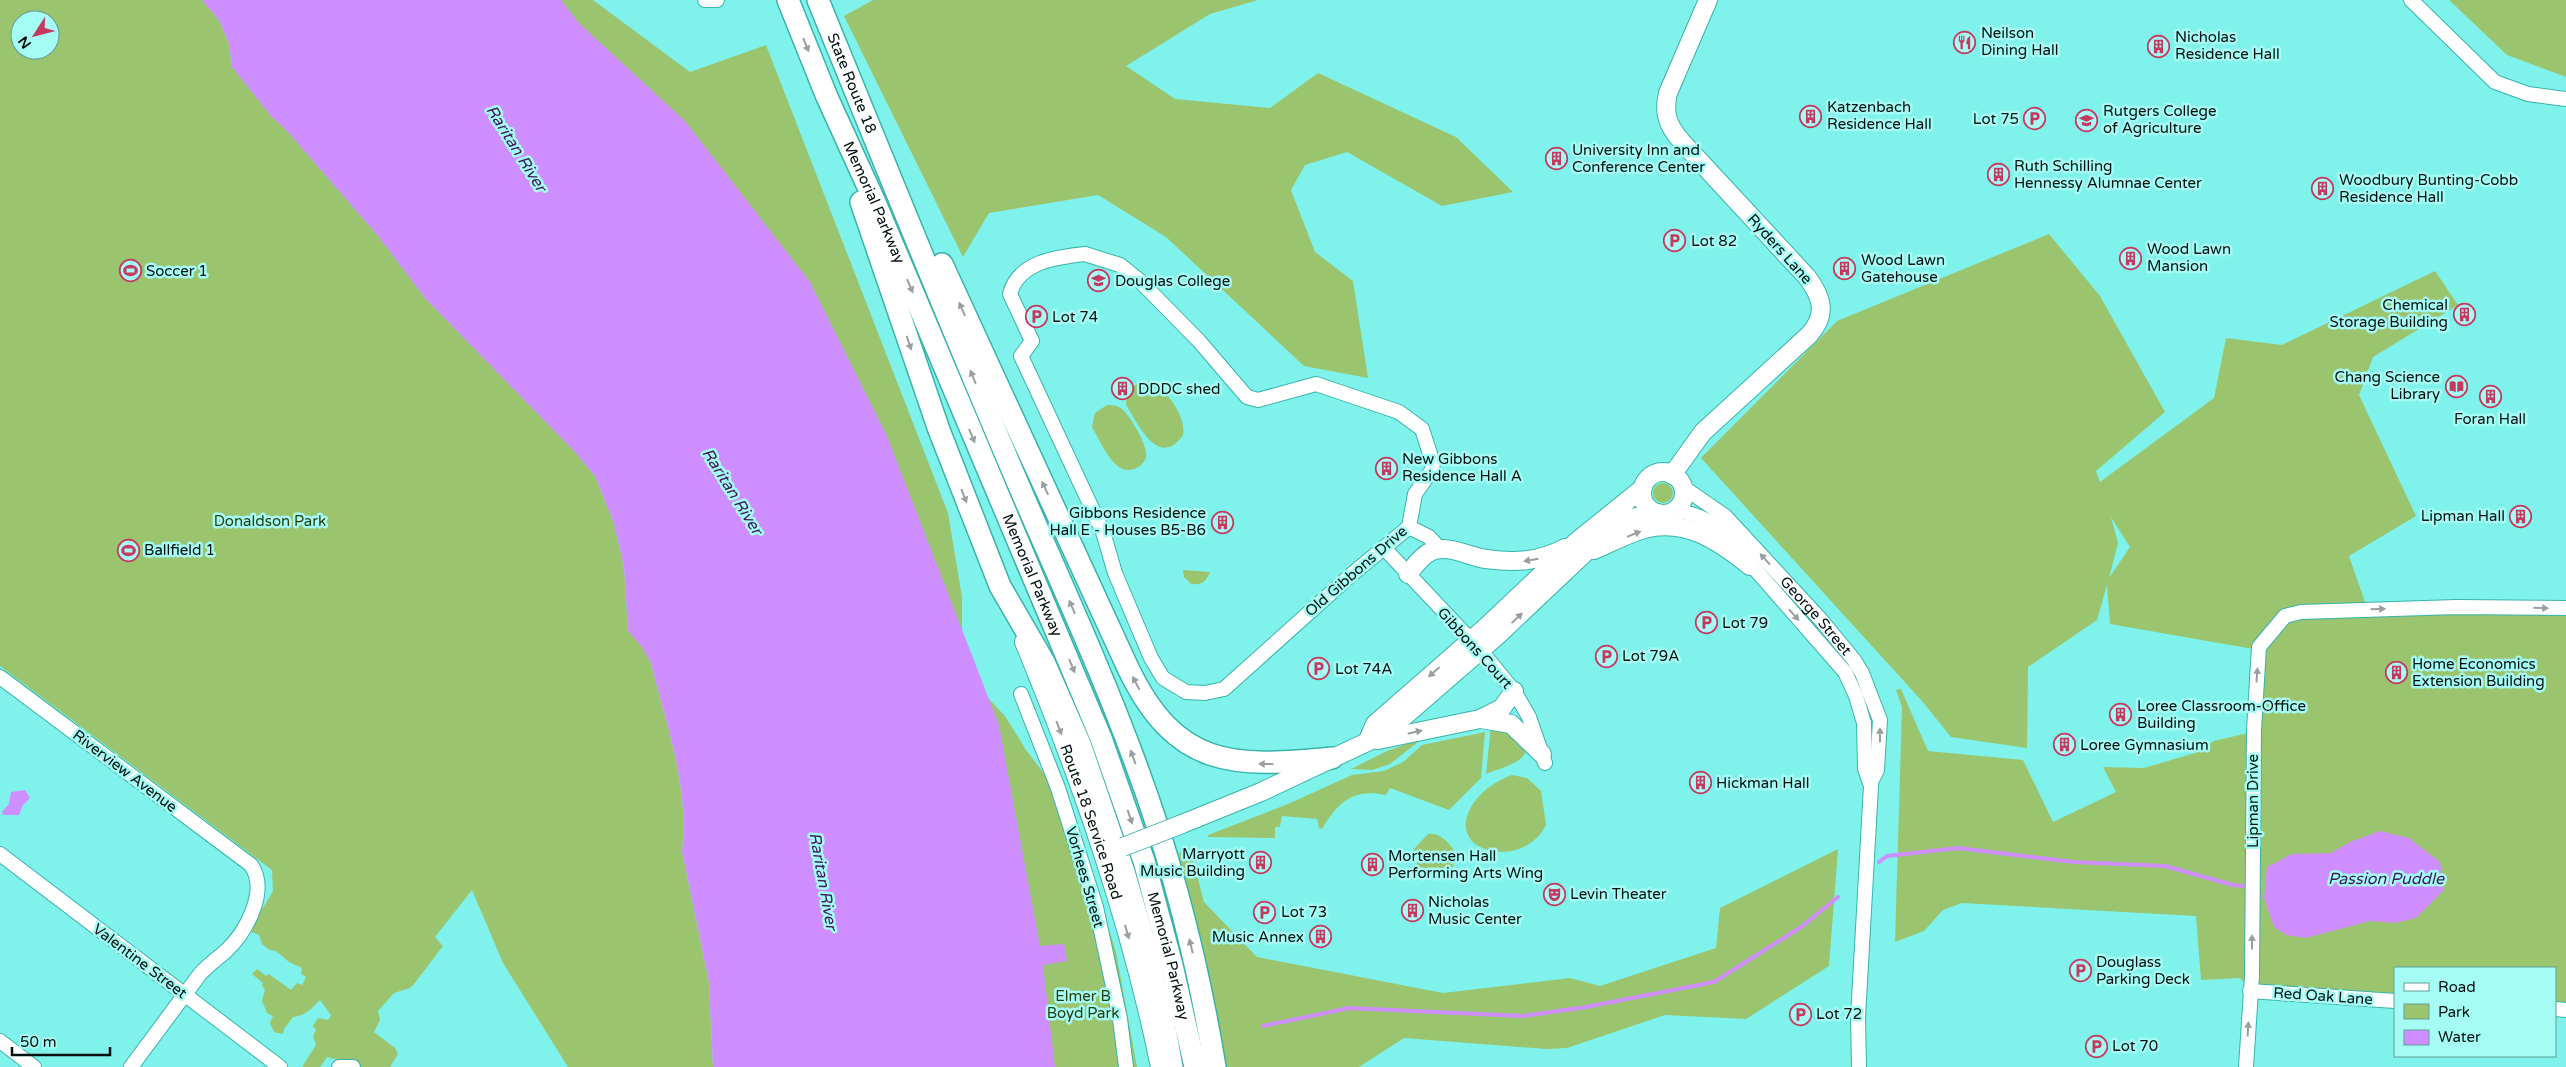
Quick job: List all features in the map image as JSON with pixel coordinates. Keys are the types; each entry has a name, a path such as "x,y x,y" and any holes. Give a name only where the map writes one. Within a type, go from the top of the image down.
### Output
{"highway":[{"name":"State Route 18","path":"788,0 827,98"},
{"name":"State Route 18","path":"818,0 887,168"},
{"path":"827,98 920,375 1000,586 1036,645 1060,694 1120,848 1154,976 1172,1067"},
{"name":"Memorial Parkway","path":"827,98 874,200 1105,747 1146,869 1172,965 1195,1067"},
{"path":"887,168 935,247 982,354 1128,668 1153,712 1183,740 1207,752 1232,761 1275,764 1332,758"},
{"name":"Memorial Parkway","path":"887,168 1126,738 1167,859 1203,994 1215,1067"},
{"path":"1203,994 1225,1067"}],"main road":[{"name":"Ryders Lane","path":"1678,481 1703,432 1809,336 1819,323 1822,311 1820,297 1807,277 1682,142 1666,119 1665,107 1668,93 1708,0"},
{"path":"1666,473 1678,481 1682,502 1666,512 1646,504 1643,488 1653,475 1666,473"},
{"name":"George Street","path":"1120,848 1260,792 1384,734 1643,488"},
{"name":"George Street","path":"1582,547 1622,521 1637,516 1666,512"},
{"path":"1408,574 1430,552 1440,549 1484,559 1516,562 1540,558 1645,529 1678,526 1712,538 1750,566"},
{"name":"Route 18 Service Road","path":"1000,586 1066,748 1098,838 1135,960 1160,1067"},
{"path":"1368,740 1384,739 1480,719 1502,708 1514,691"},
{"path":"1480,719 1511,724 1544,758"}],"street":[{"path":"704,0 717,0"},
{"path":"2411,0 2495,82 2528,94 2566,99"},
{"name":"Old Gibbons Drive","path":"1085,254 1120,265 1140,281 1199,341 1247,397 1258,400 1316,384 1399,412 1422,430 1433,463 1432,470 1415,494 1410,527 1384,548 1224,690 1205,693 1186,692 1163,678 1151,658 1115,573 1103,532 1021,356 1032,341 1010,294 1013,281 1030,267 1056,257 1085,254"},
{"name":"George Street","path":"1678,481 1725,516 1821,620 1854,660 1866,682 1880,720 1878,770 1871,782 1858,1017 1859,1067"},
{"name":"George Street","path":"1666,512 1694,514 1713,524 1740,551 1750,566 1845,672 1856,696 1864,723 1865,769 1871,782"},
{"path":"1410,527 1429,537 1440,549"},
{"name":"Gibbons Court","path":"1384,548 1476,646 1514,691 1528,717 1544,758"},
{"name":"Lipman Drive","path":"2246,1067 2250,991 2254,726 2259,647 2267,635 2285,616 2301,612 2456,607 2566,608"},
{"name":"Riverview Avenue","path":"0,677 251,865 255,871 257,895 248,920 227,950 207,966 185,995"},
{"name":"Vorhees Street","path":"1021,694 1058,788 1096,907 1120,1018 1126,1067"},
{"name":"Valentine Street","path":"0,854 280,1067"},
{"name":"Red Oak Lane","path":"2250,991 2394,1001"},
{"path":"131,1067 185,995"},
{"path":"0,1041 34,1067"}],"green space":[{"name":"Donaldson Park","path":"0,0 202,0 219,20 229,44 232,67 272,117 288,132 379,237 425,298 575,452 595,476 614,523 624,567 628,631 643,647 651,663 670,733 680,780 684,827 682,851 709,982 713,1067 568,1067 503,963 472,890 435,937 443,946 414,984 410,988 394,993 378,1011 380,1020 374,1032 395,1048 398,1054 390,1067 356,1067 351,1063 327,1057 320,1067 302,1067 316,1045 313,1036 316,1030 313,1026 318,1018 328,1020 331,1015 320,1000 305,1013 293,1017 284,1029 283,1034 274,1032 270,1023 273,1016 267,1013 262,1001 265,989 262,986 263,983 252,974 257,969 266,976 269,974 291,990 297,983 302,985 306,977 301,974 302,968 289,962 276,951 270,950 262,944 259,935 249,931 273,891 272,870 0,666"},
{"path":"552,0 593,0 690,72 766,45 948,513 962,597 962,640"},
{"path":"873,0 1258,0 1210,14 1126,66 1175,99 1270,108 1318,73 1456,137 1513,192 1442,206 1347,152 1305,165 1291,190 1315,252 1353,281 1368,378 1304,366 1166,237 1098,195 989,213 963,257 844,16"},
{"path":"2449,0 2566,0 2566,77 2507,55"},
{"path":"2049,234 2100,296 2165,412 2096,471 2100,482 2214,398 2226,338 2282,345 2435,271 2458,305 2373,357 2359,395 2416,516 2349,556 2366,605 2566,609 2566,1007 2556,1006 2556,967 2394,967 2394,997 2249,988 2240,978 2201,980 2196,916 1962,903 1943,910 1924,931 1895,942 1902,707 1896,690 1901,689 1928,751 2023,760 2053,822 2116,792 2103,767 2144,768 2195,753 2214,741 2248,733 2259,650 2110,624 2107,585 2097,620 2028,667 2027,748 1951,737 1922,701 1701,458 1837,321","holes":["2111,517 2130,547 2109,578 2118,543"]},
{"path":"1150,381 1169,397 1182,420 1183,435 1174,445 1166,448 1158,446 1150,440 1126,405 1132,388 1140,383"},
{"path":"1107,405 1116,406 1126,413 1145,447 1146,458 1144,462 1134,469 1120,468 1114,463 1092,427 1095,413"},
{"path":"1663,483 1670,486 1673,493 1670,500 1663,503 1656,500 1653,493 1656,486"},
{"path":"1183,570 1210,572 1203,582 1191,584 1184,577"},
{"name":"Elmer B Boyd Park","path":"988,698 1005,716 1026,750 1072,810 1116,952 1137,1067 1052,1067"},
{"path":"1491,726 1503,729 1526,749 1525,754 1516,762 1486,774"},
{"path":"1485,732 1481,778 1449,810 1390,788 1386,795 1364,794 1348,799 1334,811 1322,829 1319,828 1317,819 1282,816 1280,827 1275,827 1275,838 1208,837 1208,835 1288,804 1352,775 1384,771 1403,762 1422,745"},
{"path":"1423,738 1390,764 1372,770 1351,769 1387,751"},
{"path":"1512,775 1527,778 1541,791 1546,825 1535,840 1520,848 1504,852 1488,850 1475,844 1467,833 1466,819 1475,801 1487,789"},
{"path":"1428,834 1441,837 1454,850 1456,854 1452,870 1417,870 1417,856 1412,851"},
{"path":"1190,848 1204,902 1257,957 1443,993 1570,978 1600,986 1716,948 1720,908 1838,849 1829,966 1746,1019 1665,1015 1567,1048 1546,1049 1404,1038 1359,1067 1225,1067 1179,853"}],"water":[{"name":"Raritan River","path":"202,0 561,0 579,23 685,121 810,282 887,436 999,725 1040,946 1064,944 1067,961 1043,965 1055,1067 713,1067 709,982 682,851 684,827 680,780 670,733 651,663 642,647 628,631 624,567 614,523 595,476 575,452 425,298 379,237 288,132 272,117 232,67 229,44 219,20"},
{"path":"25,790 30,798 23,805 19,815 3,815 2,812 9,804 11,792"},
{"name":"Passion Puddle","path":"2380,831 2409,838 2440,862 2444,890 2416,918 2395,923 2370,921 2306,938 2286,935 2274,927 2264,898 2267,867 2292,854 2331,853 2350,842"}],"waterway":[{"path":"1879,862 1887,856 1958,848 2074,862 2165,866 2233,885 2245,886"},
{"path":"1263,1026 1349,1008 1523,1016 1586,1007 1714,982 1801,927 1838,897"}],"place":[{"name":"Neilson Dining Hall","path":"1965,42"},
{"name":"Nicholas Residence Hall","path":"2159,46"},
{"name":"Katzenbach Residence Hall","path":"1811,116"},
{"name":"Lot 75","path":"2035,119"},
{"name":"Rutgers College of Agriculture","path":"2087,120"},
{"name":"University Inn and Conference Center","path":"1556,159"},
{"name":"Ruth Schilling Hennessy Alumnae Center","path":"1998,175"},
{"name":"Woodbury Bunting-Cobb Residence Hall","path":"2323,189"},
{"name":"Lot 82","path":"1675,241"},
{"name":"Wood Lawn Mansion","path":"2131,258"},
{"name":"Wood Lawn Gatehouse","path":"1845,269"},
{"name":"Soccer 1","path":"130,271"},
{"name":"Douglas College","path":"1099,281"},
{"name":"Chemical Storage Building","path":"2464,314"},
{"name":"Lot 74","path":"1036,317"},
{"name":"Chang Science Library","path":"2456,386"},
{"name":"DDDC shed","path":"1122,389"},
{"name":"Foran Hall","path":"2490,396"},
{"name":"New Gibbons Residence Hall A","path":"1386,468"},
{"name":"Lipman Hall","path":"2521,516"},
{"name":"Gibbons Residence Hall E - Houses B5-B6","path":"1222,522"},
{"name":"Ballfield 1","path":"128,550"},
{"name":"Lot 79","path":"1706,623"},
{"name":"Lot 79A","path":"1606,656"},
{"name":"Lot 74A","path":"1319,669"},
{"name":"Home Economics Extension Building","path":"2396,673"},
{"name":"Loree Classroom-Office Building","path":"2121,715"},
{"name":"Loree Gymnasium","path":"2064,745"},
{"name":"Hickman Hall","path":"1700,783"},
{"name":"Marryott Music Building","path":"1261,863"},
{"name":"Mortensen Hall Performing Arts Wing","path":"1372,865"},
{"name":"Levin Theater","path":"1554,894"},
{"name":"Nicholas Music Center","path":"1412,911"},
{"name":"Lot 73","path":"1265,912"},
{"name":"Music Annex","path":"1320,937"},
{"name":"Douglass Parking Deck","path":"2080,971"},
{"name":"Lot 72","path":"1800,1014"},
{"name":"Lot 70","path":"2096,1046"}]}
